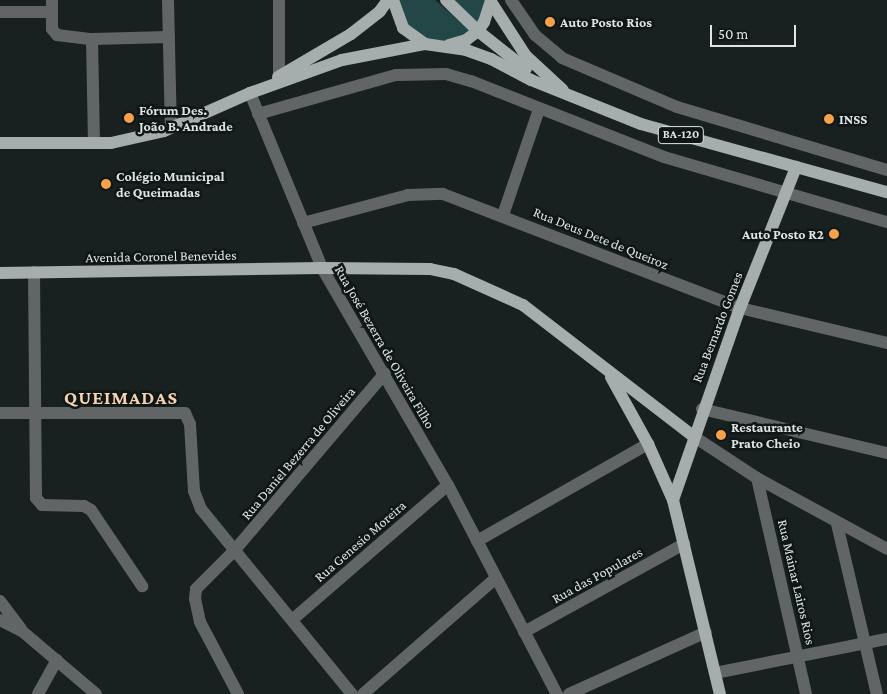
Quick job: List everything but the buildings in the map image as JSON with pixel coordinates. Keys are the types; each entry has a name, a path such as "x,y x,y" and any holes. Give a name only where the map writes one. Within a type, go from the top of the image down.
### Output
{"main road":[{"path":"250,93 351,34 388,0"},
{"path":"393,0 403,28 426,44"},
{"name":"BA-120","path":"446,0 478,31 522,66 569,95 641,124 887,192"},
{"path":"441,46 457,44 478,31 491,1"},
{"path":"491,1 526,56 569,95"},
{"path":"0,143 111,142 171,128 250,93 342,60 426,44 491,59 569,95"},
{"name":"Rua Bernardo Gomes","path":"673,500 702,409 796,167"},
{"name":"Avenida Coronel Benevides","path":"0,273 322,268"},
{"name":"Rua José Bezerra de Oliveira Filho","path":"322,268 430,269 473,280 523,305 694,436"},
{"name":"Rua José Bezerra de Oliveira Filho","path":"609,372 648,444 673,500 720,694"}],"street":[{"path":"168,0 171,128"},
{"path":"279,0 279,76"},
{"path":"511,0 535,35 562,58 677,107 887,170"},
{"path":"0,12 52,6 52,29 57,35 92,38 169,37"},
{"path":"92,38 94,142"},
{"path":"258,114 368,82 421,73 446,74 471,80 539,109 664,157 887,222"},
{"path":"250,93 322,268"},
{"path":"503,215 539,109"},
{"name":"Rua Deus Dete de Queiroz","path":"303,223 384,200 426,193 443,194 503,215 740,308 887,342"},
{"name":"Rua José Bezerra de Oliveira Filho","path":"322,268 385,373 448,485 558,694"},
{"path":"34,272 36,498 42,505 84,506 91,510 142,586"},
{"name":"Rua Daniel Bezerra de Oliveira","path":"234,551 385,373"},
{"path":"702,409 887,453"},
{"path":"0,413 185,413 190,424 196,499 234,551 352,694"},
{"path":"694,436 757,478 837,524 887,549"},
{"path":"477,541 648,444"},
{"name":"Rua Mainar Lairos Rios","path":"757,478 806,694"},
{"name":"Rua Genesio Moreira","path":"292,620 448,485"},
{"path":"837,524 877,694"},
{"name":"Rua das Populares","path":"524,632 684,544"},
{"path":"234,551 203,579 194,599 200,622 238,694"},
{"path":"363,694 496,578"},
{"path":"0,601 22,631"},
{"path":"0,620 22,631 96,694"},
{"path":"569,694 706,632"},
{"path":"715,674 887,639"},
{"path":"38,694 57,660"}],"shaded area":[{"path":"398,0 435,0 471,31 448,42 431,41 409,28"},
{"path":"453,0 486,0 477,25"}],"place":[{"name":"Auto Posto Rios","path":"550,22"},
{"name":"Fórum Des. João B. Andrade","path":"129,118"},
{"name":"INSS","path":"829,119"},
{"name":"Colégio Municipal de Queimadas","path":"106,184"},
{"name":"Auto Posto R2","path":"834,234"},
{"name":"Restaurante Prato Cheio","path":"721,435"}],"district":[{"name":"QUEIMADAS","path":"121,398"}]}
